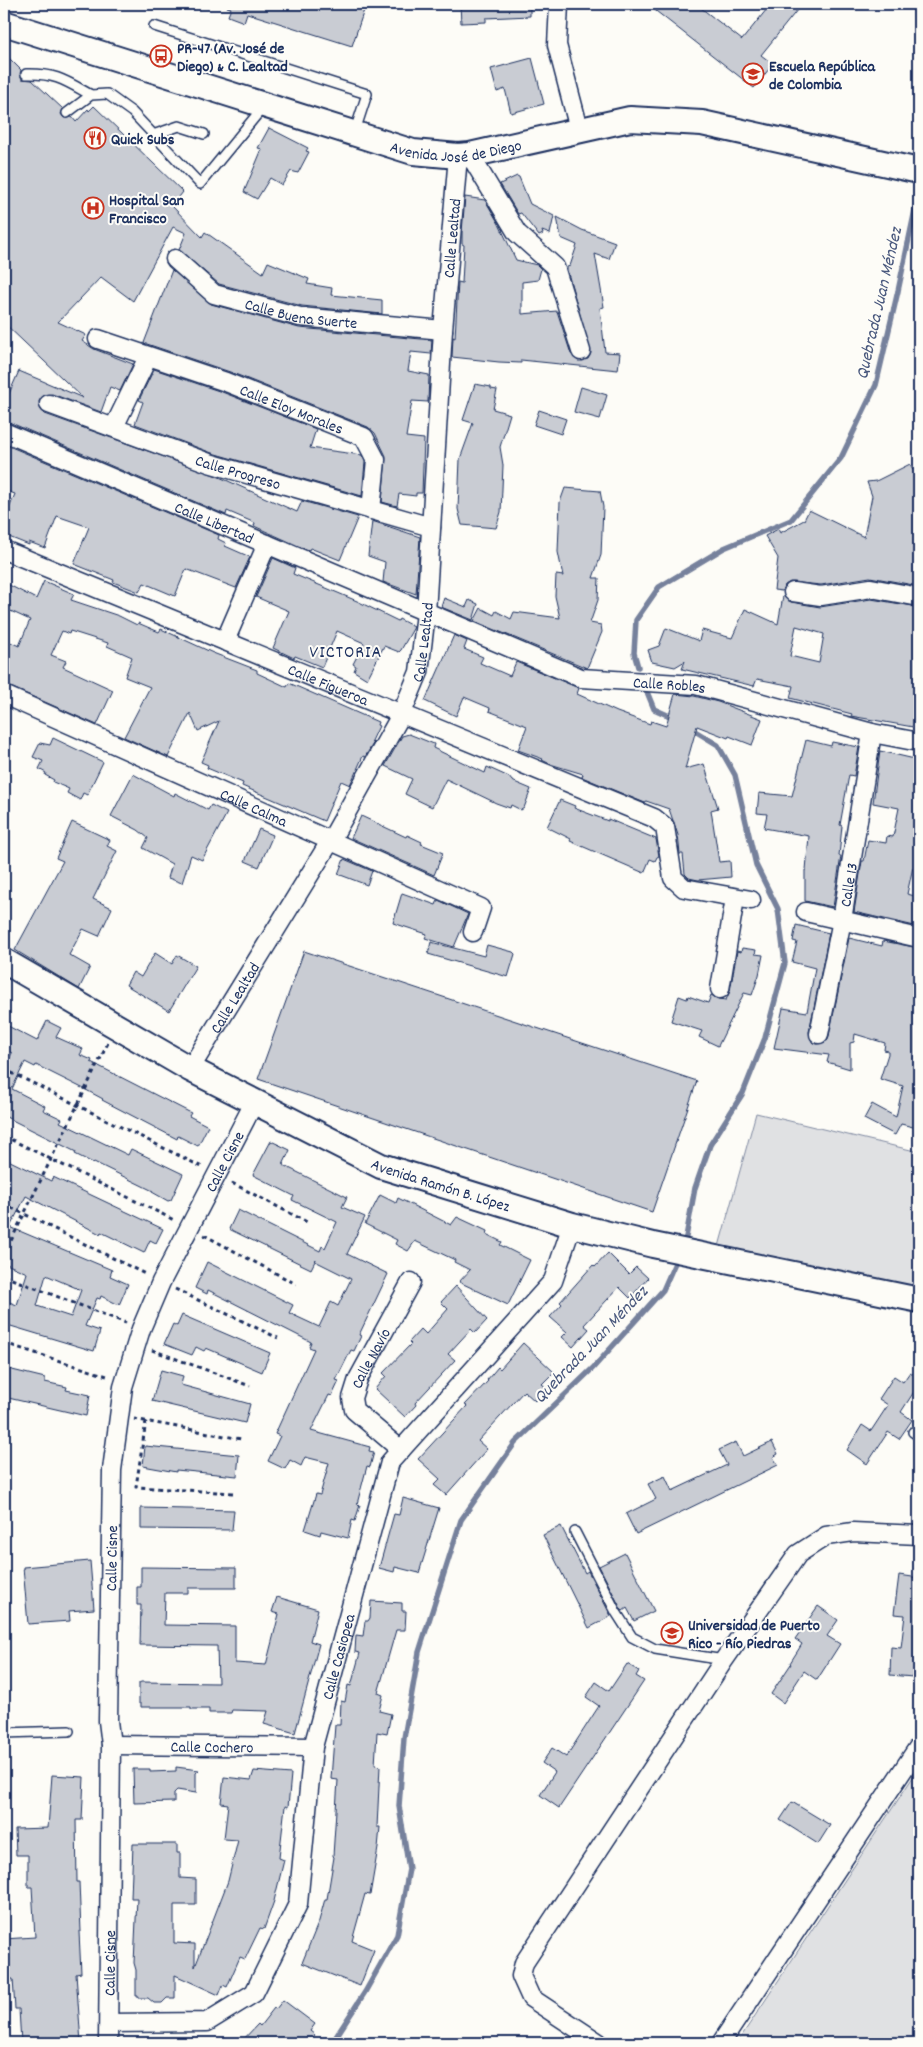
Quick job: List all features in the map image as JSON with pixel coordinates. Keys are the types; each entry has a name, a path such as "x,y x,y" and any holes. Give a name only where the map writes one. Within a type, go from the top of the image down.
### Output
{"street":[{"path":"558,4 557,45 580,129"},
{"name":"Avenida José de Diego","path":"4,23 413,152 464,155 630,119 702,123 919,171"},
{"path":"464,155 517,233 555,268 581,351"},
{"name":"Calle Lealtad","path":"190,1069 331,840 401,715 418,672 426,613 443,330 464,155"},
{"name":"Calle Buena Suerte","path":"175,260 214,294 300,317 443,330"},
{"name":"Calle Eloy Morales","path":"98,338 148,357 226,382 364,436 376,460 371,510"},
{"path":"114,427 148,357"},
{"name":"Calle Progreso","path":"49,404 209,463 430,527"},
{"name":"Calle Libertad","path":"4,432 426,613"},
{"path":"225,640 267,544"},
{"name":"Calle Figueroa","path":"4,550 654,818 665,827 673,878 684,888 743,899 720,989"},
{"path":"793,592 821,596 871,588 919,597"},
{"name":"Calle Robles","path":"426,613 581,678 696,685 872,733 919,742"},
{"name":"Calle Calma","path":"4,695 481,908 472,932"},
{"name":"Calle 13","path":"819,1034 842,920 872,733"},
{"path":"806,912 919,938"},
{"name":"Avenida Ramón B. López","path":"4,961 190,1069 381,1166 572,1225 653,1245 919,1300"},
{"name":"Calle Cisne","path":"108,2043 111,1745 108,1722 112,1470 119,1416 125,1381 138,1337 162,1282 254,1102"},
{"name":"Calle Casiopea","path":"109,2023 207,2022 254,1993 298,1904 313,1747 390,1462 553,1281 572,1225"},
{"name":"Calle Navío","path":"401,1450 354,1410 352,1398 358,1379 411,1282"},
{"path":"599,2043 532,1998 521,1976 524,1963 724,1660 798,1554 826,1536 853,1532 919,1535"},
{"name":"Calle Cochero","path":"111,1745 313,1747"},
{"path":"721,2043 919,1746"}],"lane":[{"path":"154,26 367,94 354,134"},
{"path":"26,74 44,73 61,78 91,95 107,94 132,112 200,184 265,106"},
{"path":"67,113 91,95"},
{"path":"154,135 179,126 204,134"},
{"path":"575,1532 616,1612 632,1637 656,1650 724,1660"},
{"path":"4,1733 69,1731"}],"path":[{"path":"4,1256 76,1105 109,1041"},
{"path":"4,1069 306,1222"},
{"path":"4,1136 189,1228 296,1284"},
{"path":"4,1204 278,1338"},
{"path":"4,1276 250,1386"},
{"path":"4,1343 125,1381"},
{"path":"119,1416 241,1439"},
{"path":"146,1421 136,1487 233,1493"}],"shaded area":[{"path":"756,1113 919,1152 919,1285 888,1285 718,1250"},
{"path":"919,1768 919,2043 737,2043"}],"building":[{"path":"228,4 366,4 352,46 247,13 244,22 228,16 231,8 227,7"},
{"path":"460,4 530,4 530,16 486,18 486,22 461,23"},
{"path":"647,4 696,4 742,40 771,4 802,4 761,55 773,64 754,88"},
{"path":"4,53 21,70 22,79 32,80 63,109 61,114 64,118 72,117 76,122 88,109 89,111 94,106 183,192 172,206 202,237 205,232 263,273 268,262 309,279 307,284 332,288 331,295 382,300 382,314 302,306 219,284 179,250 186,233 173,227 133,301 101,277 58,322 86,335 82,341 94,349 133,364 120,391 110,387 101,412 52,394 43,396 39,401 41,410 45,414 217,476 297,512 302,501 358,517 340,560 310,548 309,550 303,548 254,526 255,523 227,511 226,515 4,420 4,405 19,371 83,398 4,323"},
{"path":"532,58 544,104 511,113 505,89 497,92 491,69"},
{"path":"269,128 308,148 306,151 309,152 298,173 291,171 282,185 270,178 257,199 244,192 262,149 258,148"},
{"path":"517,176 530,204 554,216 550,234 542,231 543,234 539,236 521,213 518,214 500,184"},
{"path":"465,197 485,200 516,260 537,265 541,269 538,280 522,282 522,314 557,311 571,354 578,361 588,359 591,353 567,270 577,245 561,238 557,217 582,230 615,242 609,259 595,254 604,307 600,308 605,352 620,353 618,370 521,360 521,363 452,357 458,282 462,283 464,245 462,244 462,232"},
{"path":"172,270 211,304 299,328 432,340 431,354 411,352 408,371 429,375 428,402 412,401 406,437 424,439 422,493 416,493 416,496 399,494 397,506 382,502 386,456 375,433 368,427 230,372 144,343"},
{"path":"154,369 222,392 316,429 310,448 362,455 365,462 362,496 212,453 135,424 143,402 139,400"},
{"path":"475,384 497,390 493,409 510,414 500,447 503,465 501,512 496,528 462,525 458,509 460,459 473,423 463,420"},
{"path":"581,387 607,395 600,419 574,412"},
{"path":"539,410 566,419 561,434 534,425"},
{"path":"4,444 219,535 218,539 226,543 225,546 250,557 236,588 186,569 175,596 144,583 139,592 113,582 114,580 74,564 89,527 57,516 45,548 29,542 29,545 4,535 9,523 4,521 15,494 4,490"},
{"path":"910,464 919,480 919,586 870,577 821,585 790,582 785,585 782,591 774,590 778,558 765,536 778,529 780,533 804,520 809,510 864,537 872,496 867,482 876,481"},
{"path":"565,488 600,491 603,507 601,555 593,578 599,578 598,600 590,623 601,625 602,632 587,668 474,621 481,608 494,615 496,611 511,619 514,612 560,618 555,596 556,575 563,576 558,552 560,502"},
{"path":"372,521 420,537 416,594 383,582 385,562 368,556"},
{"path":"273,558 295,568 293,574 414,627 401,650 399,652 384,646 367,679 354,671 356,666 353,664 364,643 337,631 322,667 295,656 294,658 273,648 289,611 256,597"},
{"path":"44,581 74,594 71,600 119,616 137,625 138,623 159,632 161,629 213,653 257,670 257,673 287,687 289,683 378,722 377,725 379,726 371,743 374,742 365,757 363,756 350,785 341,781 324,821 242,786 243,783 207,768 208,765 201,762 219,721 198,731 190,713 168,757 124,737 150,687 125,677 132,657 107,646 108,643 70,631 69,634 62,631 51,655 66,661 63,667 113,690 97,725 4,684 4,639 19,646 30,620 4,608 4,597 9,585 36,599"},
{"path":"783,596 791,602 820,607 871,599 919,607 919,696 913,727 851,716 852,714 790,698 793,686 757,679 754,686 682,669 685,661 675,667 652,662 648,650 659,646 666,628 699,641 702,630 732,638 745,609 778,624","holes":["796,626 824,634 819,663 790,656"]},
{"path":"444,598 466,607 469,600 478,604 473,620 441,607"},
{"path":"454,635 467,641 464,649 483,657 480,663 510,676 516,662 579,688 577,694 650,724 651,721 666,726 675,694 694,696 718,702 762,719 752,745 697,726 685,769 704,764 718,808 711,810 719,862 730,861 731,877 698,880 689,878 685,874 683,854 680,854 678,835 669,809 646,801 645,803 582,777 583,774 550,764 543,759 518,750 527,726 489,711 490,708 464,697 456,716 425,701"},
{"path":"409,734 434,744 433,748 485,773 487,767 531,789 524,808 521,810 511,805 510,808 496,803 446,779 432,807 405,794 412,779 385,766 402,736"},
{"path":"53,738 103,762 87,795 83,793 80,800 67,793 69,789 53,782 54,780 45,775 46,773 39,769 43,761 33,757 40,743 50,745"},
{"path":"806,740 831,746 832,742 859,747 854,776 849,775 840,825 842,826 839,856 841,856 833,907 805,901 805,870 809,836 764,828 767,814 757,813 759,793 792,796"},
{"path":"880,751 919,760 919,838 917,851 919,851 919,869 913,867 907,894 919,897 919,927 854,912 862,861 864,861 868,840 886,843 887,836 893,837 899,808 873,803"},
{"path":"133,774 174,796 175,793 208,810 211,805 227,813 202,860 191,855 182,883 168,878 172,864 143,848 148,838 138,830 111,816"},
{"path":"560,800 575,806 574,808 608,821 608,819 656,839 659,856 655,861 650,859 644,873 570,841 571,839 547,827"},
{"path":"361,816 406,837 407,835 422,842 421,844 443,853 434,875 351,838"},
{"path":"72,822 110,840 107,846 117,851 93,899 112,908 99,936 83,929 69,955 90,967 79,989 15,950 63,861 56,858"},
{"path":"259,829 273,835 259,867 245,861"},
{"path":"344,859 372,871 367,885 338,874"},
{"path":"402,893 436,905 438,900 468,914 454,947 425,938 427,934 393,923"},
{"path":"796,925 829,933 809,1032 812,1042 817,1044 827,1041 829,1036 849,938 882,946 883,941 919,948 919,1117 917,1128 901,1124 895,1135 864,1119 872,1104 896,1117 903,1086 880,1079 888,1054 888,1051 884,1050 885,1043 855,1034 854,1042 850,1043 850,1069 827,1062 829,1055 774,1048 783,1008 807,1012 815,968 792,962 797,942 793,941"},
{"path":"431,942 484,956 487,945 515,954 508,977 428,954"},
{"path":"742,948 756,950 755,954 763,955 759,975 752,995 744,993 718,1046 699,1037 702,1031 671,1021 679,996 687,999 688,996 708,1003 711,995 718,999 726,1000 730,991 737,951 741,952"},
{"path":"304,951 697,1081 652,1212 258,1079"},
{"path":"155,953 172,964 177,955 196,966 169,1011 126,985 133,972 141,977"},
{"path":"47,1021 61,1028 56,1037 83,1049 80,1055 191,1113 189,1116 208,1126 198,1146 178,1136 177,1139 88,1091 36,1065 35,1067 25,1062 12,1089 45,1106 43,1110 62,1119 60,1122 128,1155 131,1149 183,1174 171,1200 168,1201 153,1191 75,1154 76,1152 4,1116 4,1069 12,1053 4,1049 4,1024 37,1041"},
{"path":"271,1141 290,1150 283,1165 347,1197 342,1207 365,1217 347,1254 388,1274 359,1335 361,1336 354,1351 351,1350 336,1380 339,1381 332,1396 329,1395 311,1431 370,1447 369,1451 374,1452 370,1467 367,1466 357,1504 360,1505 355,1521 352,1520 348,1538 321,1531 320,1535 305,1530 316,1494 320,1495 329,1463 305,1457 301,1466 290,1460 285,1469 268,1461 280,1436 275,1434 314,1349 309,1347 311,1342 208,1290 207,1294 195,1288 207,1262 293,1305 289,1313 319,1327 331,1302 338,1306 351,1279 315,1261 311,1269 229,1229 238,1210 320,1251 322,1246 325,1248 337,1222 292,1200 294,1196 253,1175"},
{"path":"4,1158 51,1181 53,1177 163,1229 156,1243 150,1240 144,1253 101,1232 100,1234 26,1196 10,1227 112,1270 110,1276 128,1284 119,1305 101,1296 100,1299 97,1298 85,1326 100,1331 94,1351 4,1324 4,1300 17,1305 27,1273 4,1263","holes":["46,1275 81,1290 71,1317 37,1306"]},
{"path":"380,1195 396,1203 398,1198 451,1225 457,1217 487,1231 486,1234 502,1242 500,1245 530,1260 508,1305 459,1282 470,1270 454,1262 455,1260 415,1241 408,1251 395,1244 397,1240 365,1224"},
{"path":"608,1253 629,1274 636,1267 648,1278 630,1298 619,1287 584,1325 589,1329 573,1347 562,1337 567,1332 550,1317 562,1304 560,1302 593,1265 595,1267"},
{"path":"456,1286 487,1320 475,1333 471,1329 448,1354 455,1360 415,1403 416,1405 405,1417 375,1389 386,1376 383,1373 411,1344 409,1342 421,1329 426,1334 448,1309 441,1302"},
{"path":"182,1315 270,1353 262,1372 206,1348 204,1351 196,1347 192,1355 164,1344 173,1324 177,1326"},
{"path":"523,1343 554,1372 542,1384 547,1388 535,1401 524,1391 478,1441 487,1449 446,1495 434,1485 440,1479 418,1459 467,1406 465,1405 488,1381 498,1367 500,1369"},
{"path":"4,1368 45,1378 45,1382 67,1387 66,1390 90,1395 86,1416 4,1397"},
{"path":"161,1370 183,1376 181,1385 250,1404 245,1423 152,1401"},
{"path":"910,1372 919,1378 919,1384 901,1412 912,1420 899,1439 888,1432 867,1464 847,1450 862,1425 871,1431 888,1405 879,1399 894,1376 903,1382"},
{"path":"736,1442 743,1456 772,1442 778,1454 773,1457 778,1465 636,1534 626,1514 656,1499 648,1484 665,1476 672,1491 727,1465 719,1450"},
{"path":"145,1446 239,1455 237,1476 176,1470 176,1472 143,1466"},
{"path":"403,1498 439,1508 419,1573 395,1567 394,1572 379,1568 394,1514 399,1515"},
{"path":"141,1508 234,1510 232,1530 141,1529"},
{"path":"561,1526 585,1573 588,1571 611,1616 589,1628 543,1535"},
{"path":"625,1553 654,1611 634,1621 627,1608 623,1611 621,1609 599,1566"},
{"path":"90,1561 94,1609 69,1611 70,1621 28,1624 23,1567"},
{"path":"141,1567 236,1568 236,1588 188,1588 188,1593 165,1593 164,1625 235,1626 235,1663 266,1665 279,1614 272,1612 277,1597 318,1609 310,1641 319,1644 295,1733 264,1724 268,1711 232,1710 231,1713 209,1713 209,1709 191,1709 191,1707 141,1707 141,1704 139,1704 139,1683 141,1682 218,1683 217,1646 140,1645 141,1605 137,1605 137,1587 141,1587"},
{"path":"899,1575 919,1578 919,1639 917,1639 913,1677 890,1675 891,1647 901,1648 905,1615 894,1614"},
{"path":"371,1601 402,1603 402,1611 406,1611 405,1630 396,1630 378,1693 383,1695 379,1711 391,1714 387,1734 377,1732 375,1765 380,1766 377,1827 380,1827 378,1848 370,1895 365,1894 352,1941 374,1950 360,1986 302,1963 319,1921 325,1899 327,1899 334,1857 338,1780 331,1779 335,1725 340,1725 341,1701 345,1702 348,1685 351,1686 360,1653 355,1652 356,1635 363,1636 365,1621 368,1621 370,1618"},
{"path":"818,1606 838,1620 827,1636 840,1644 817,1680 804,1671 783,1703 771,1694 802,1644 795,1639"},
{"path":"627,1664 639,1671 636,1676 644,1681 559,1808 540,1795 555,1772 542,1763 552,1748 566,1757 599,1706 586,1697 596,1682 609,1691"},
{"path":"176,1767 199,1770 196,1773 196,1793 177,1790 174,1793 174,1802 134,1803 133,1769 150,1769 150,1772 176,1771"},
{"path":"254,1771 291,1774 288,1807 285,1806 279,1858 284,1860 274,1901 264,1929 260,1928 245,1959 240,1957 227,1987 223,1985 219,1995 175,1975 175,1998 167,1998 162,2003 154,2003 148,1998 138,1998 136,1996 136,1970 134,1963 137,1898 131,1898 133,1844 177,1844 177,1853 180,1853 180,1878 196,1879 196,1905 174,1905 174,1943 195,1944 195,1967 228,1881 238,1840 224,1839 228,1804 221,1803 224,1777 251,1780"},
{"path":"52,1775 84,1777 82,1820 76,1820 81,1973 76,1974 81,2043 21,2043 19,2009 15,2009 13,1979 4,1979 4,1939 35,1937 32,1887 28,1887 28,1855 16,1855 15,1829 48,1828"},
{"path":"792,1802 830,1825 818,1844 780,1820"},
{"path":"283,2000 315,2024 310,2031 315,2035 308,2043 240,2043 258,2024 260,2026"}],"waterway":[{"name":"Quebrada Juan Méndez","path":"638,667 634,653 636,620 659,587 724,548 791,520 841,458 876,385 919,191"},
{"name":"Quebrada Juan Méndez","path":"645,687 654,709 674,718"},
{"name":"Quebrada Juan Méndez","path":"682,1245 686,1237 695,1188 710,1145 743,1093 765,1038 785,963 778,909 756,865 735,775 718,745 690,728"},
{"name":"Quebrada Juan Méndez","path":"332,2043 365,1992 397,1935 409,1869 399,1806 404,1738 419,1652 461,1520 515,1443 593,1368 663,1290 678,1256"}],"place":[{"name":"PR-47 (Av. José de Diego) & C. Lealtad","path":"161,56"},
{"name":"Escuela República de Colombia","path":"753,74"},
{"name":"Quick Subs","path":"95,138"},
{"name":"Hospital San Francisco","path":"93,208"},
{"name":"Universidad de Puerto Rico - Río Piedras","path":"672,1633"}],"district":[{"name":"VICTORIA","path":"346,651"}]}
